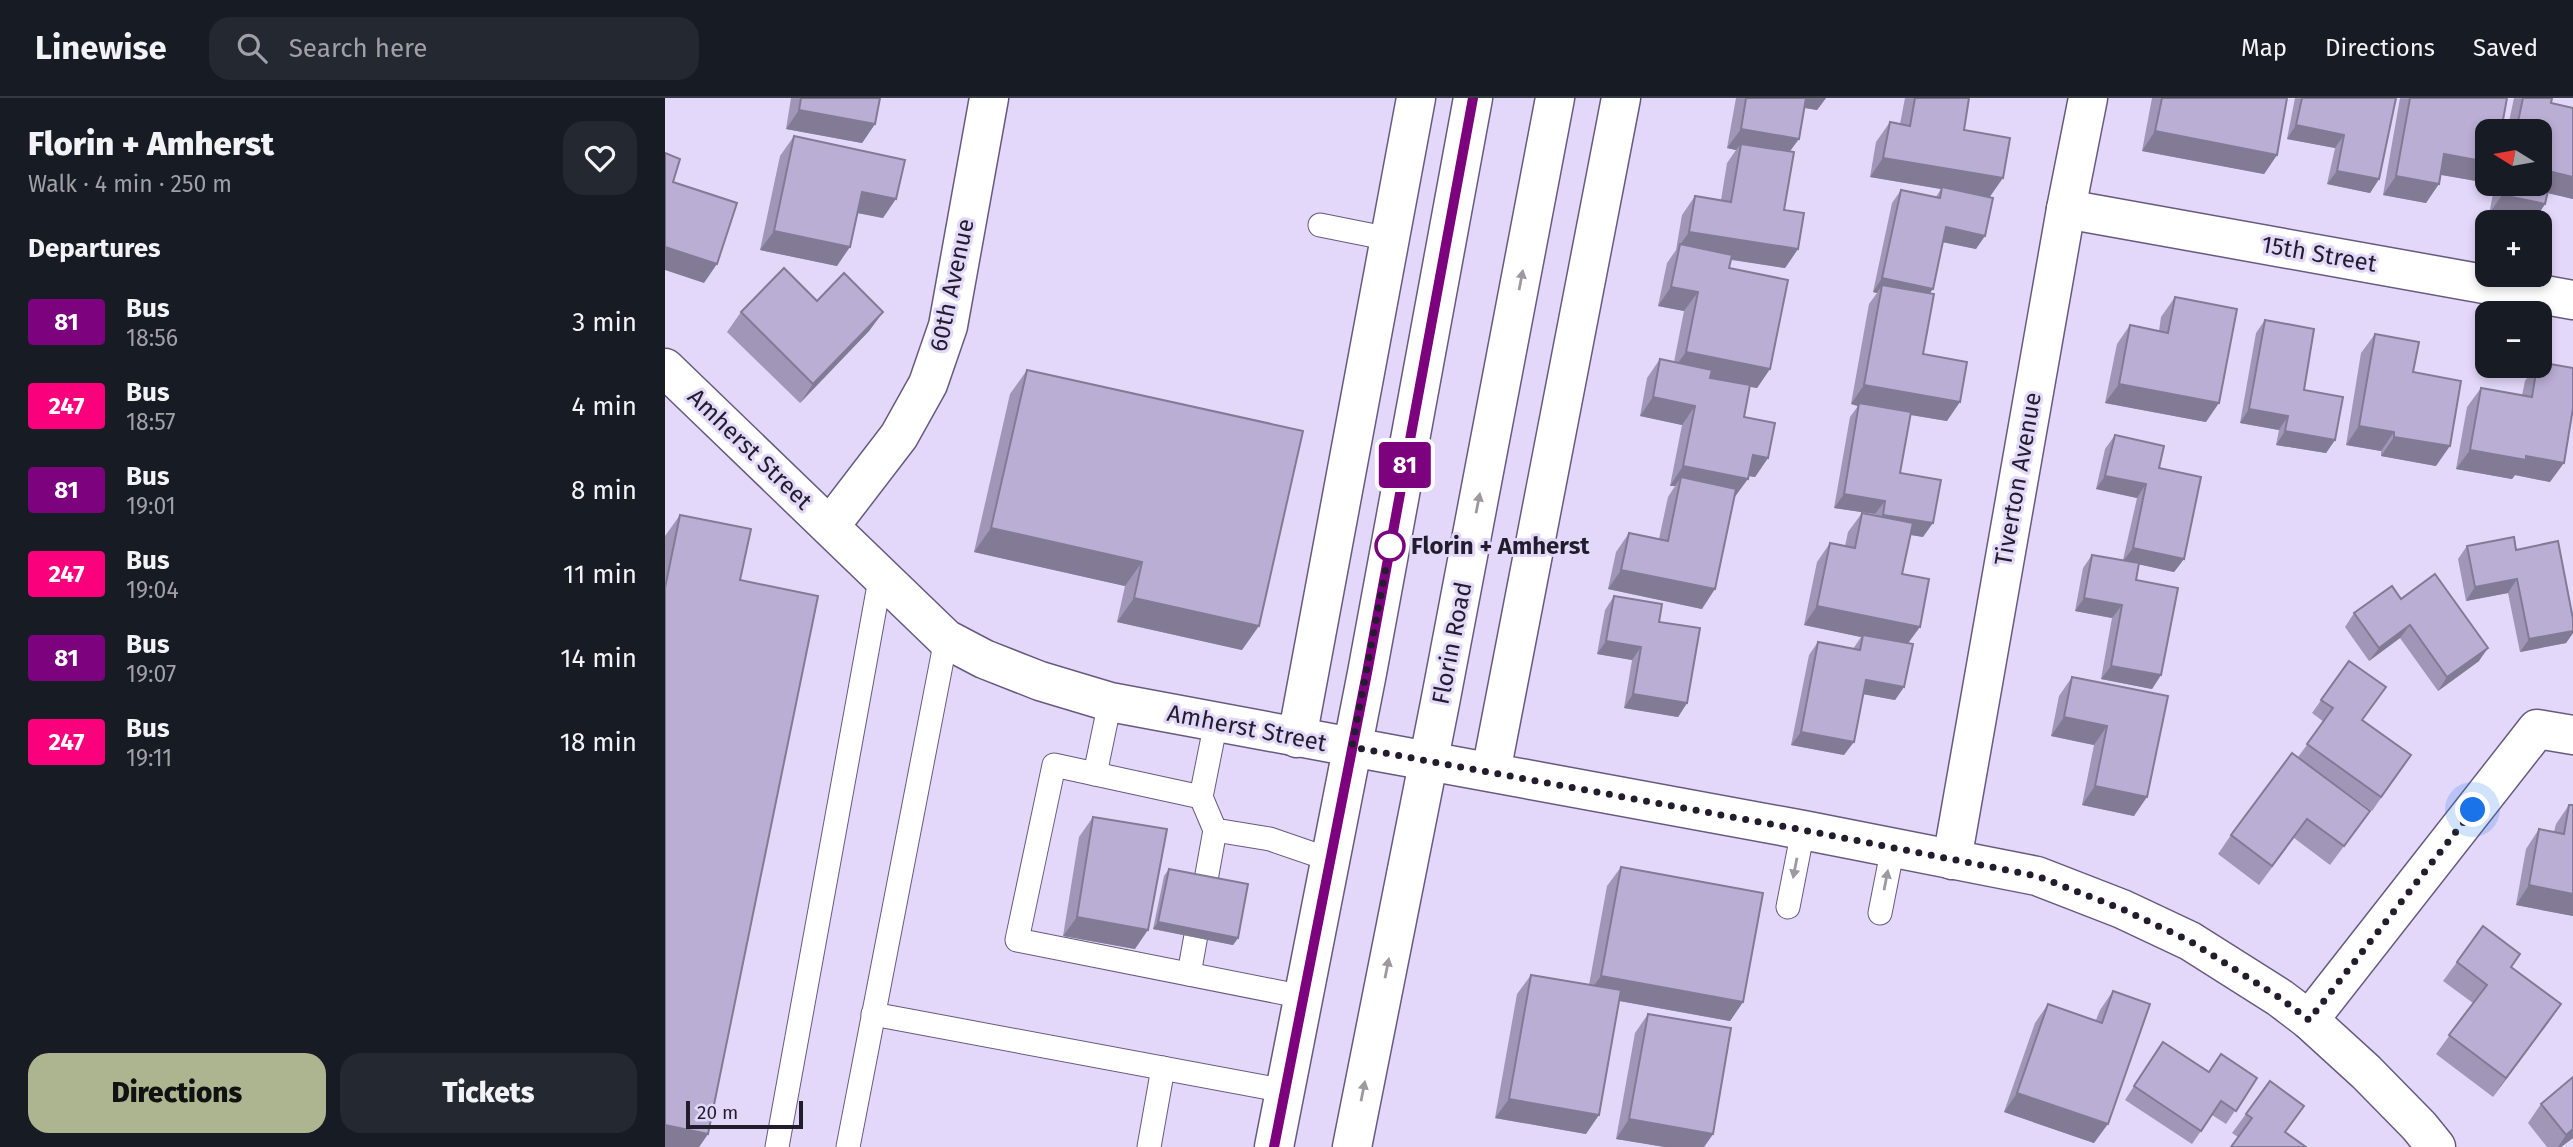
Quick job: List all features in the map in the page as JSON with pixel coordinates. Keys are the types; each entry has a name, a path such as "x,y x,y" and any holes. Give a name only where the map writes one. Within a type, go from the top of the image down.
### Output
{"street":[{"name":"60th Avenue","path":"830,526 899,436 928,384 948,326 989,98"},
{"path":"1297,738 1416,98"},
{"path":"1274,1147 1331,860 1473,98"},
{"name":"Florin Road","path":"1352,1147 1555,98"},
{"path":"1491,772 1621,98"},
{"name":"Tiverton Avenue","path":"1952,860 2066,209 2088,98"},
{"name":"15th Street","path":"2066,209 2573,300"},
{"name":"Amherst Street","path":"665,368 946,639 984,659 1040,681 1110,702 2037,876 2122,909 2190,941 2280,998 2367,1072 2436,1147"},
{"path":"2309,1020 2537,729 2573,735"}],"lane":[{"path":"1320,225 1390,239"},
{"path":"777,1147 881,574"},
{"path":"848,1147 946,639"},
{"path":"1095,774 1110,702"},
{"path":"1189,974 1215,830 1201,797 1216,722"},
{"path":"1201,797 1054,765 1017,940 1304,996"},
{"path":"1215,830 1270,839 1331,860"},
{"path":"1788,907 1803,830"},
{"path":"1880,913 1893,847"},
{"path":"873,1014 1285,1091"},
{"path":"1149,1147 1163,1068"}],"building":[{"path":"801,98 880,98 875,124 799,110"},
{"path":"1746,98 1806,98 1799,139 1741,129"},
{"path":"1915,98 1969,98 1964,130 2010,138 2003,178 1883,158 1890,122 1910,126"},
{"path":"2162,98 2287,98 2277,155 2155,131"},
{"path":"2302,98 2396,98 2379,179 2337,171 2344,135 2296,125"},
{"path":"2410,98 2507,98 2503,119 2475,119 2475,160 2444,154 2439,184 2396,176"},
{"path":"2523,98 2552,98 2551,103 2573,108 2573,177 2552,172 2552,119 2519,119"},
{"path":"794,136 905,160 896,199 862,192 850,247 774,231"},
{"path":"1741,144 1794,152 1784,210 1804,213 1798,249 1689,232 1695,196 1731,202"},
{"path":"665,153 680,159 673,182 737,203 717,264 665,247"},
{"path":"1942,187 1993,198 1985,236 1946,227 1933,289 1882,278 1901,190 1940,198"},
{"path":"2507,196 2547,196 2545,204"},
{"path":"1680,244 1732,255 1729,268 1788,280 1770,369 1686,352 1698,292 1671,287"},
{"path":"784,268 817,301 844,273 883,312 813,384 741,312"},
{"path":"1882,285 1934,294 1923,354 1967,362 1960,402 1864,385"},
{"path":"2175,297 2237,309 2219,403 2119,384 2130,325 2168,333"},
{"path":"2265,320 2314,329 2304,390 2343,397 2335,440 2285,431 2288,416 2249,409"},
{"path":"2375,334 2419,342 2413,372 2461,381 2450,446 2394,437 2394,432 2359,426"},
{"path":"1660,359 1712,370 1710,378 1750,385 1744,417 1775,423 1768,458 1753,455 1748,479 1683,466 1695,406 1653,397"},
{"path":"2552,364 2573,368 2573,408 2564,463 2526,456 2526,460 2470,450 2481,388 2532,397 2535,378 2552,378"},
{"path":"1027,370 1303,431 1259,626 1134,598 1142,562 991,528"},
{"path":"1859,403 1911,412 1900,473 1941,480 1933,523 1883,515 1885,501 1844,494"},
{"path":"2115,435 2164,446 2159,468 2201,477 2184,559 2133,548 2146,484 2105,476"},
{"path":"1681,477 1736,489 1715,589 1621,570 1629,533 1668,541"},
{"path":"1862,513 1913,523 1902,574 1929,579 1920,627 1817,606 1830,543 1855,548"},
{"path":"680,515 751,529 740,580 818,596 708,1134 665,1125 665,588"},
{"path":"2514,537 2516,550 2558,541 2573,631 2529,639 2517,579 2475,587 2467,546"},
{"path":"2092,555 2139,563 2136,580 2178,588 2161,675 2111,666 2122,605 2084,598"},
{"path":"2435,574 2488,648 2447,677 2410,625 2379,648 2354,613 2392,586 2401,599"},
{"path":"1614,596 1662,604 1659,622 1700,628 1687,703 1633,694 1641,647 1606,641"},
{"path":"1863,635 1913,644 1904,687 1866,680 1854,742 1801,732 1818,642 1860,650"},
{"path":"2349,661 2386,687 2362,720 2411,755 2381,797 2307,744 2333,708 2321,700"},
{"path":"2072,677 2168,696 2147,797 2095,786 2107,726 2064,717"},
{"path":"2292,753 2370,811 2344,846 2307,819 2272,866 2231,835"},
{"path":"2569,805 2573,805 2573,894 2529,885 2539,829 2564,834"},
{"path":"1093,817 1167,829 1148,930 1077,917"},
{"path":"1621,867 1763,893 1743,1002 1601,976"},
{"path":"1169,869 1248,884 1238,938 1158,922"},
{"path":"2483,926 2520,954 2511,967 2561,1004 2506,1078 2449,1035 2487,985 2457,962"},
{"path":"1531,975 1621,990 1599,1115 1509,1099"},
{"path":"2113,991 2150,1004 2108,1124 2017,1093 2048,1004 2102,1023"},
{"path":"1648,1014 1731,1028 1713,1134 1629,1119"},
{"path":"2163,1042 2209,1072 2221,1054 2257,1078 2236,1111 2221,1101 2201,1131 2134,1086"},
{"path":"2573,1077 2573,1129 2566,1135 2541,1104"},
{"path":"2270,1081 2304,1106 2285,1132 2306,1147 2231,1147 2252,1118 2246,1114"}],"bus line":[{"name":"81","path":"1274,1147 1367,673 1473,98"}],"place":[{"name":"Florin + Amherst","path":"1390,546"}],"route":[{"path":"1390,546 1352,747 2037,876 2122,909 2190,941 2280,998 2309,1020 2473,810"}]}
